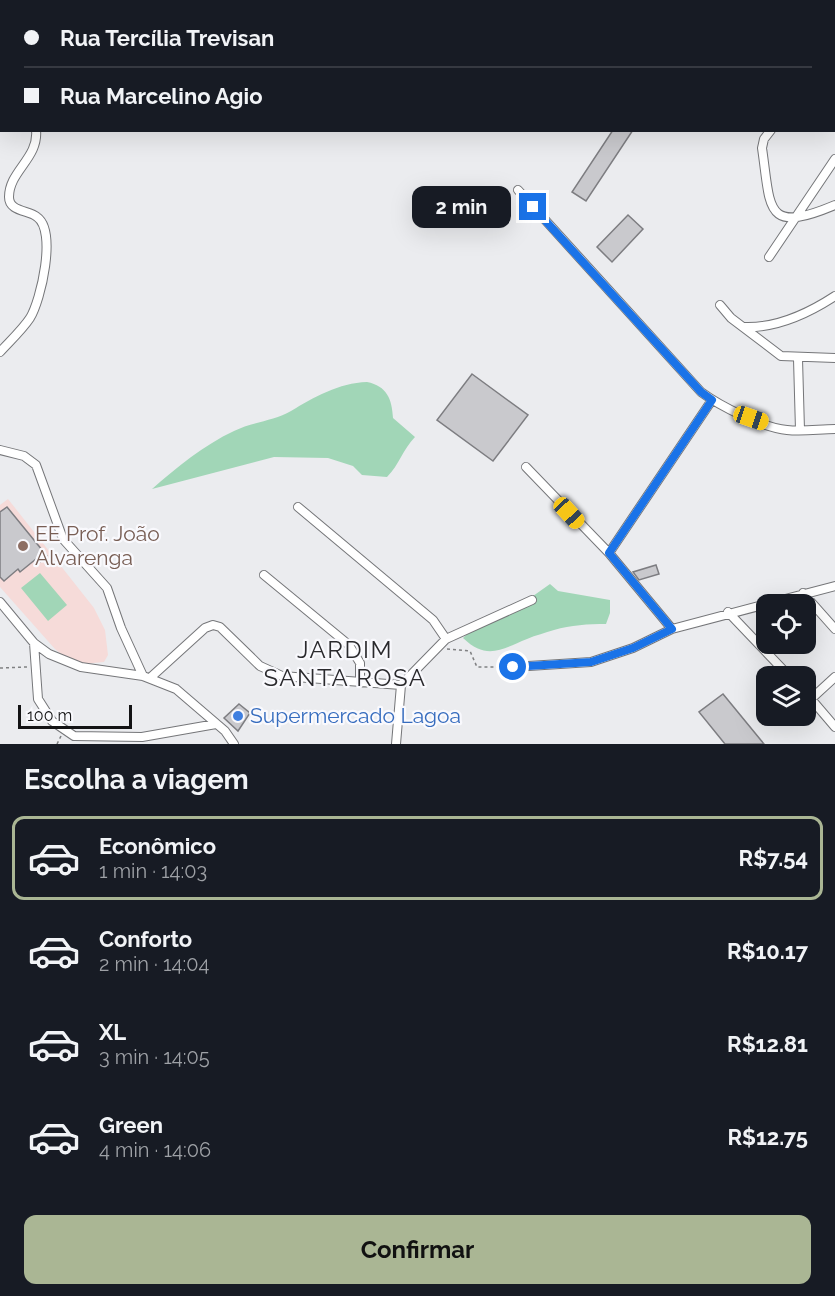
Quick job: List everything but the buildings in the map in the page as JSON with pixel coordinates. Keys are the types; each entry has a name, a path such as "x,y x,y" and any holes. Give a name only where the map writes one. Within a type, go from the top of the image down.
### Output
{"street":[{"path":"0,352 31,317 41,291 47,241 43,225 37,216 10,203 9,196 13,182 34,151 36,132"},
{"path":"769,132 764,139 762,148 770,201 776,212 783,217 795,219 835,205"},
{"path":"769,257 835,159"},
{"path":"518,190 701,392 733,411 787,430 835,429"},
{"path":"743,327 757,328 809,313 835,296"},
{"path":"720,305 743,327 781,356 798,359 835,358"},
{"path":"798,359 800,430"},
{"path":"609,553 712,400"},
{"path":"0,450 24,456 36,465 52,515 63,539 107,588 121,628 147,677"},
{"path":"526,467 609,553 672,629"},
{"path":"298,507 433,620 446,639"},
{"path":"264,574 349,645 360,663 360,683"},
{"path":"513,667 591,662 633,648 672,629 728,612 835,586"},
{"path":"803,593 835,629"},
{"path":"396,744 401,685 446,639 532,600"},
{"path":"0,603 34,643 63,661 81,667 147,677 176,689 236,743"},
{"path":"0,612 11,614"},
{"path":"728,612 779,666"},
{"path":"147,677 205,628 213,625 220,627 260,666 282,676 401,685"},
{"path":"34,643 38,699 52,721 74,736 142,737 216,724"},
{"path":"816,690 835,677"},
{"path":"816,705 835,727"}],"path":[{"path":"436,648 470,651 477,667 513,667"},
{"path":"0,668 34,667"}],"shaded area":[{"name":"EE Prof. João Alvarenga","path":"8,499 94,608 105,630 108,655 104,662 83,664 65,657 55,649 0,587 0,505"}],"green space":[{"path":"367,382 384,390 390,399 393,418 415,437 387,477 362,475 353,466 328,458 274,457 152,489 191,457 234,431 284,414 337,388"},
{"path":"40,573 67,605 48,621 21,588"},
{"path":"550,584 558,591 610,600 610,613 606,624 560,628 495,651 480,649 463,638 472,629 526,601"}],"place":[{"name":"EE Prof. João Alvarenga","path":"23,546"},
{"name":"Supermercado Lagoa","path":"238,716"}],"district":[{"name":"JARDIM SANTA ROSA","path":"345,664"}],"route":[{"path":"513,667 591,662 633,648 672,629 609,553 712,400 701,392 533,207"}]}
